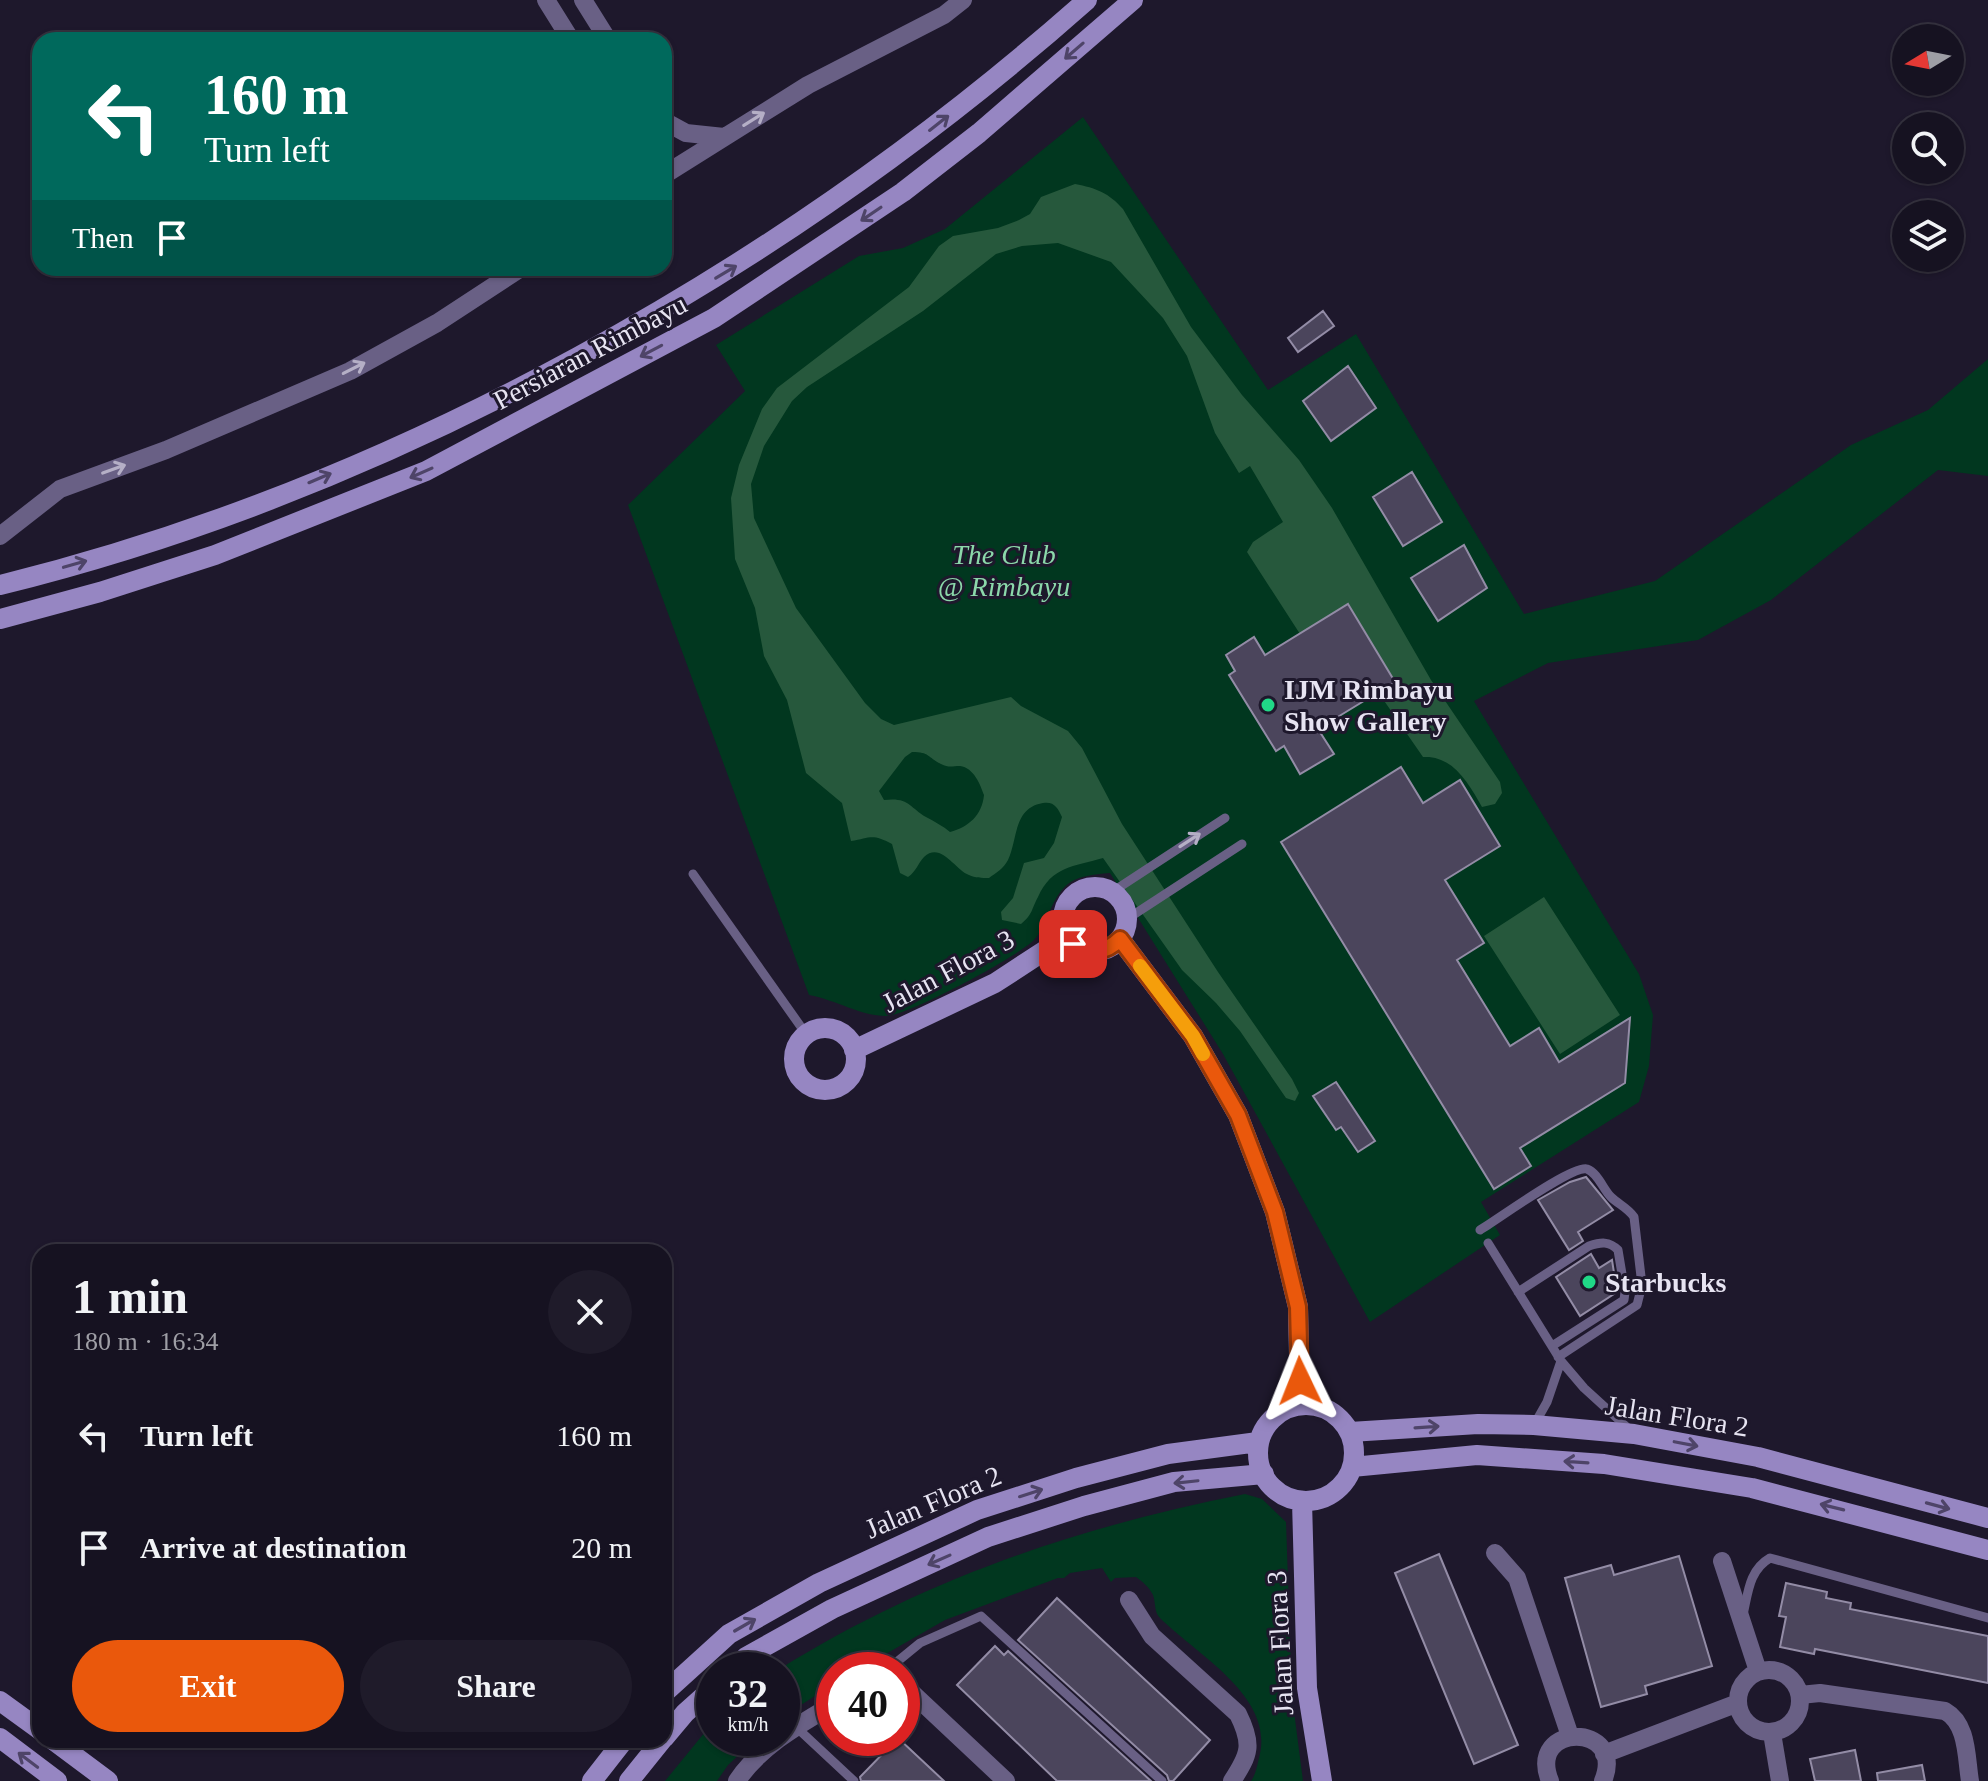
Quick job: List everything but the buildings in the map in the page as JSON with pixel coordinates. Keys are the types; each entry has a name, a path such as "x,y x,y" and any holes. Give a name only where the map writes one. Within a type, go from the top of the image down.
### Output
{"street":[{"path":"546,0 566,32"},
{"path":"583,0 603,32"},
{"path":"672,170 808,85 944,15 963,0"},
{"name":"Persiaran Rimbayu","path":"0,585 167,536 278,496 406,442 508,393 730,270 932,129 1032,49 1087,0"},
{"name":"Persiaran Rimbayu","path":"0,619 183,566 426,471 714,318 903,192 979,133 1133,0"},
{"path":"672,125 686,133 724,137"},
{"path":"0,536 60,489 166,450 350,371 437,323 509,276"},
{"path":"1092,887 1114,890 1131,917 1120,939 1103,951 1082,950 1067,936 1062,915 1072,895 1092,887"},
{"name":"Jalan Flora 3","path":"854,1050 995,983 1067,936"},
{"path":"1120,939 1193,1036 1238,1115 1275,1212 1298,1307 1300,1405"},
{"path":"824,1028 843,1034 854,1050 854,1071 848,1080 830,1090 809,1086 796,1070 795,1050 806,1034 824,1028"},
{"path":"1300,1405 1316,1406 1331,1412 1350,1432 1354,1451 1352,1467 1345,1482 1319,1500 1302,1501 1280,1492 1264,1474 1259,1459 1258,1442 1274,1418 1286,1409 1300,1405"},
{"name":"Jalan Flora 2","path":"1350,1432 1478,1424 1534,1425 1634,1434 1758,1457 1988,1518"},
{"name":"Jalan Flora 2","path":"672,1686 729,1634 819,1583 977,1510 1076,1478 1168,1454 1258,1442"},
{"path":"1352,1467 1477,1455 1604,1464 1752,1488 1988,1550"},
{"name":"Jalan Flora 2","path":"755,1652 832,1609 988,1537 1084,1506 1174,1482 1264,1474"},
{"name":"Jalan Flora 3","path":"1302,1501 1307,1688 1322,1781"},
{"path":"1495,1553 1517,1578 1570,1736"},
{"path":"1722,1561 1758,1671"},
{"path":"1129,1600 1152,1636 1238,1714 1249,1746 1246,1760 1232,1781"},
{"path":"1758,1671 1781,1672 1793,1681 1800,1695 1795,1720 1772,1733 1764,1733 1748,1725 1739,1712 1741,1687 1758,1671"},
{"path":"1800,1695 1820,1693 1945,1711 1954,1716 1963,1737 1970,1781"},
{"path":"920,1700 1006,1781"},
{"path":"0,1701 32,1724"},
{"path":"672,1728 696,1703"},
{"path":"1604,1754 1738,1703"},
{"path":"1772,1733 1780,1781"},
{"path":"1550,1781 1547,1772 1549,1753 1561,1739 1570,1736 1587,1737 1604,1754 1606,1773 1603,1781"},
{"path":"0,1738 57,1781"},
{"path":"64,1748 108,1781"},
{"path":"592,1781 618,1748"},
{"path":"629,1781 656,1748"},
{"path":"737,1781 760,1756"}],"lane":[{"path":"1114,890 1225,818"},
{"path":"1131,917 1242,844"},
{"path":"693,874 806,1034"},
{"path":"1480,1230 1541,1190 1582,1169 1596,1176 1608,1194 1634,1217 1642,1285 1637,1305 1559,1359 1547,1402 1534,1425"},
{"path":"1488,1243 1559,1359 1584,1388 1634,1434"},
{"path":"1518,1292 1589,1246 1607,1243 1618,1250 1624,1300 1552,1346"},
{"path":"1741,1624 1753,1574 1770,1558 1988,1618"},
{"path":"909,1652 920,1643 981,1616 1162,1781"},
{"path":"800,1731 854,1781"}],"green space":[{"name":"The Club @ Rimbayu","path":"1083,117 1268,390 1356,334 1524,614 1655,581 1851,445 1928,410 1988,359 1988,476 1938,470 1771,600 1698,640 1548,663 1474,701 1639,974 1653,1015 1649,1066 1639,1102 1481,1202 1500,1235 1370,1322 1223,1054 1110,873 1071,882 1059,893 1034,940 986,972 916,1007 886,1016 877,1015 809,995 628,505 745,391 716,345 859,256 903,248 945,229"},
{"path":"1245,1494 1262,1499 1286,1522 1292,1696 1303,1781 1251,1781 1259,1758 1261,1736 1256,1716 1245,1697 1212,1662 1160,1618 1153,1595 1143,1583 1136,1577 1115,1578 1111,1582 1102,1568 1070,1573 1064,1578 945,1620 889,1652 816,1652 816,1695 800,1706 800,1657 833,1638 945,1583 1003,1560 1062,1540 1183,1507"},
{"path":"696,1743 696,1756 738,1756 717,1781 665,1781"}],"shaded area":[{"path":"1075,184 1102,192 1123,209 1191,327 1242,395 1299,460 1332,508 1431,680 1500,782 1502,793 1495,804 1482,807 1466,781 1451,766 1434,758 1423,757 1378,692 1395,681 1349,605 1300,634 1247,552 1253,542 1283,522 1250,466 1239,473 1215,433 1187,356 1163,318 1111,262 1058,243 1022,246 996,254 923,311 807,387 792,401 764,446 751,484 754,518 796,608 865,703 881,719 894,725 1011,697 1021,706 1068,731 1082,748 1122,824 1292,1079 1299,1093 1295,1101 1286,1098 1240,1031 1182,970 1103,858 1057,873 1044,887 1021,924 1002,920 1001,912 1013,898 1024,863 1044,858 1054,843 1062,817 1053,804 1043,803 1026,811 1008,860 989,878 969,875 936,852 924,857 908,877 900,873 892,844 875,837 851,841 842,803 806,773 787,700 764,656 755,608 735,559 731,498 739,465 762,409 777,388 909,287 939,246 953,236 998,228 1019,220 1030,214 1041,197","holes":["918,752 944,765 965,767 976,777 984,795 981,809 963,827 950,832 904,801 884,800 879,791 905,757"]},
{"path":"1544,897 1620,1015 1560,1054 1484,936"}],"slow traffic":[{"path":"1140,966 1203,1054"}],"place":[{"name":"IJM Rimbayu Show Gallery","path":"1268,705"},
{"name":"Starbucks","path":"1589,1282"}],"route":[{"path":"1073,944 1082,950 1103,951 1113,947 1120,939 1193,1036 1238,1115 1275,1212 1298,1307 1300,1381"}]}
